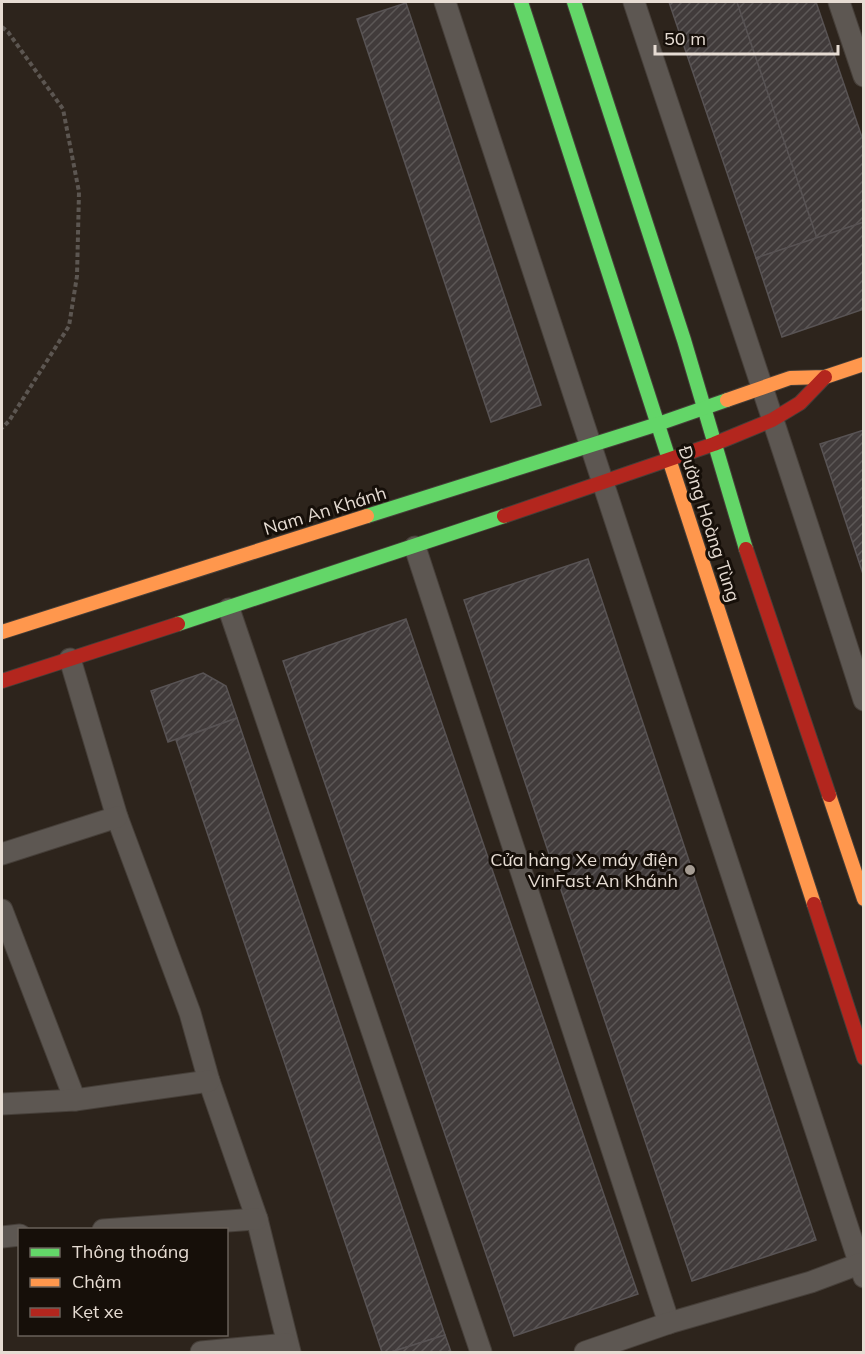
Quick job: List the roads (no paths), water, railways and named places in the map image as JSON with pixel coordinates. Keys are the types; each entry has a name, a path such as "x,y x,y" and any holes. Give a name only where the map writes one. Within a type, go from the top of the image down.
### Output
{"main road":[{"name":"Đường Hoàng Tùng","path":"521,2 864,1058"},
{"name":"Đường Hoàng Tùng","path":"574,2 684,340 741,534 864,898"},
{"path":"2,681 229,609 309,576 415,547 714,444 772,420 800,402 825,377 864,364"},
{"name":"Nam An Khánh","path":"2,632 299,544 704,409 790,378 825,377"}],"street":[{"path":"445,2 861,1270 669,1323 585,1353"},
{"path":"634,2 802,506 864,700"},
{"path":"839,2 864,76"},
{"path":"415,547 669,1323"},
{"path":"229,609 481,1353"},
{"path":"70,659 117,817 190,1013 208,1081 257,1219 289,1348 201,1353"},
{"path":"2,854 117,817"},
{"path":"2,910 75,1100"},
{"path":"2,1104 75,1100 208,1081"},
{"path":"131,1228 257,1219"},
{"path":"2,1237 18,1235"}],"place":[{"name":"Cửa hàng Xe máy điện VinFast An Khánh","path":"690,870"}]}
